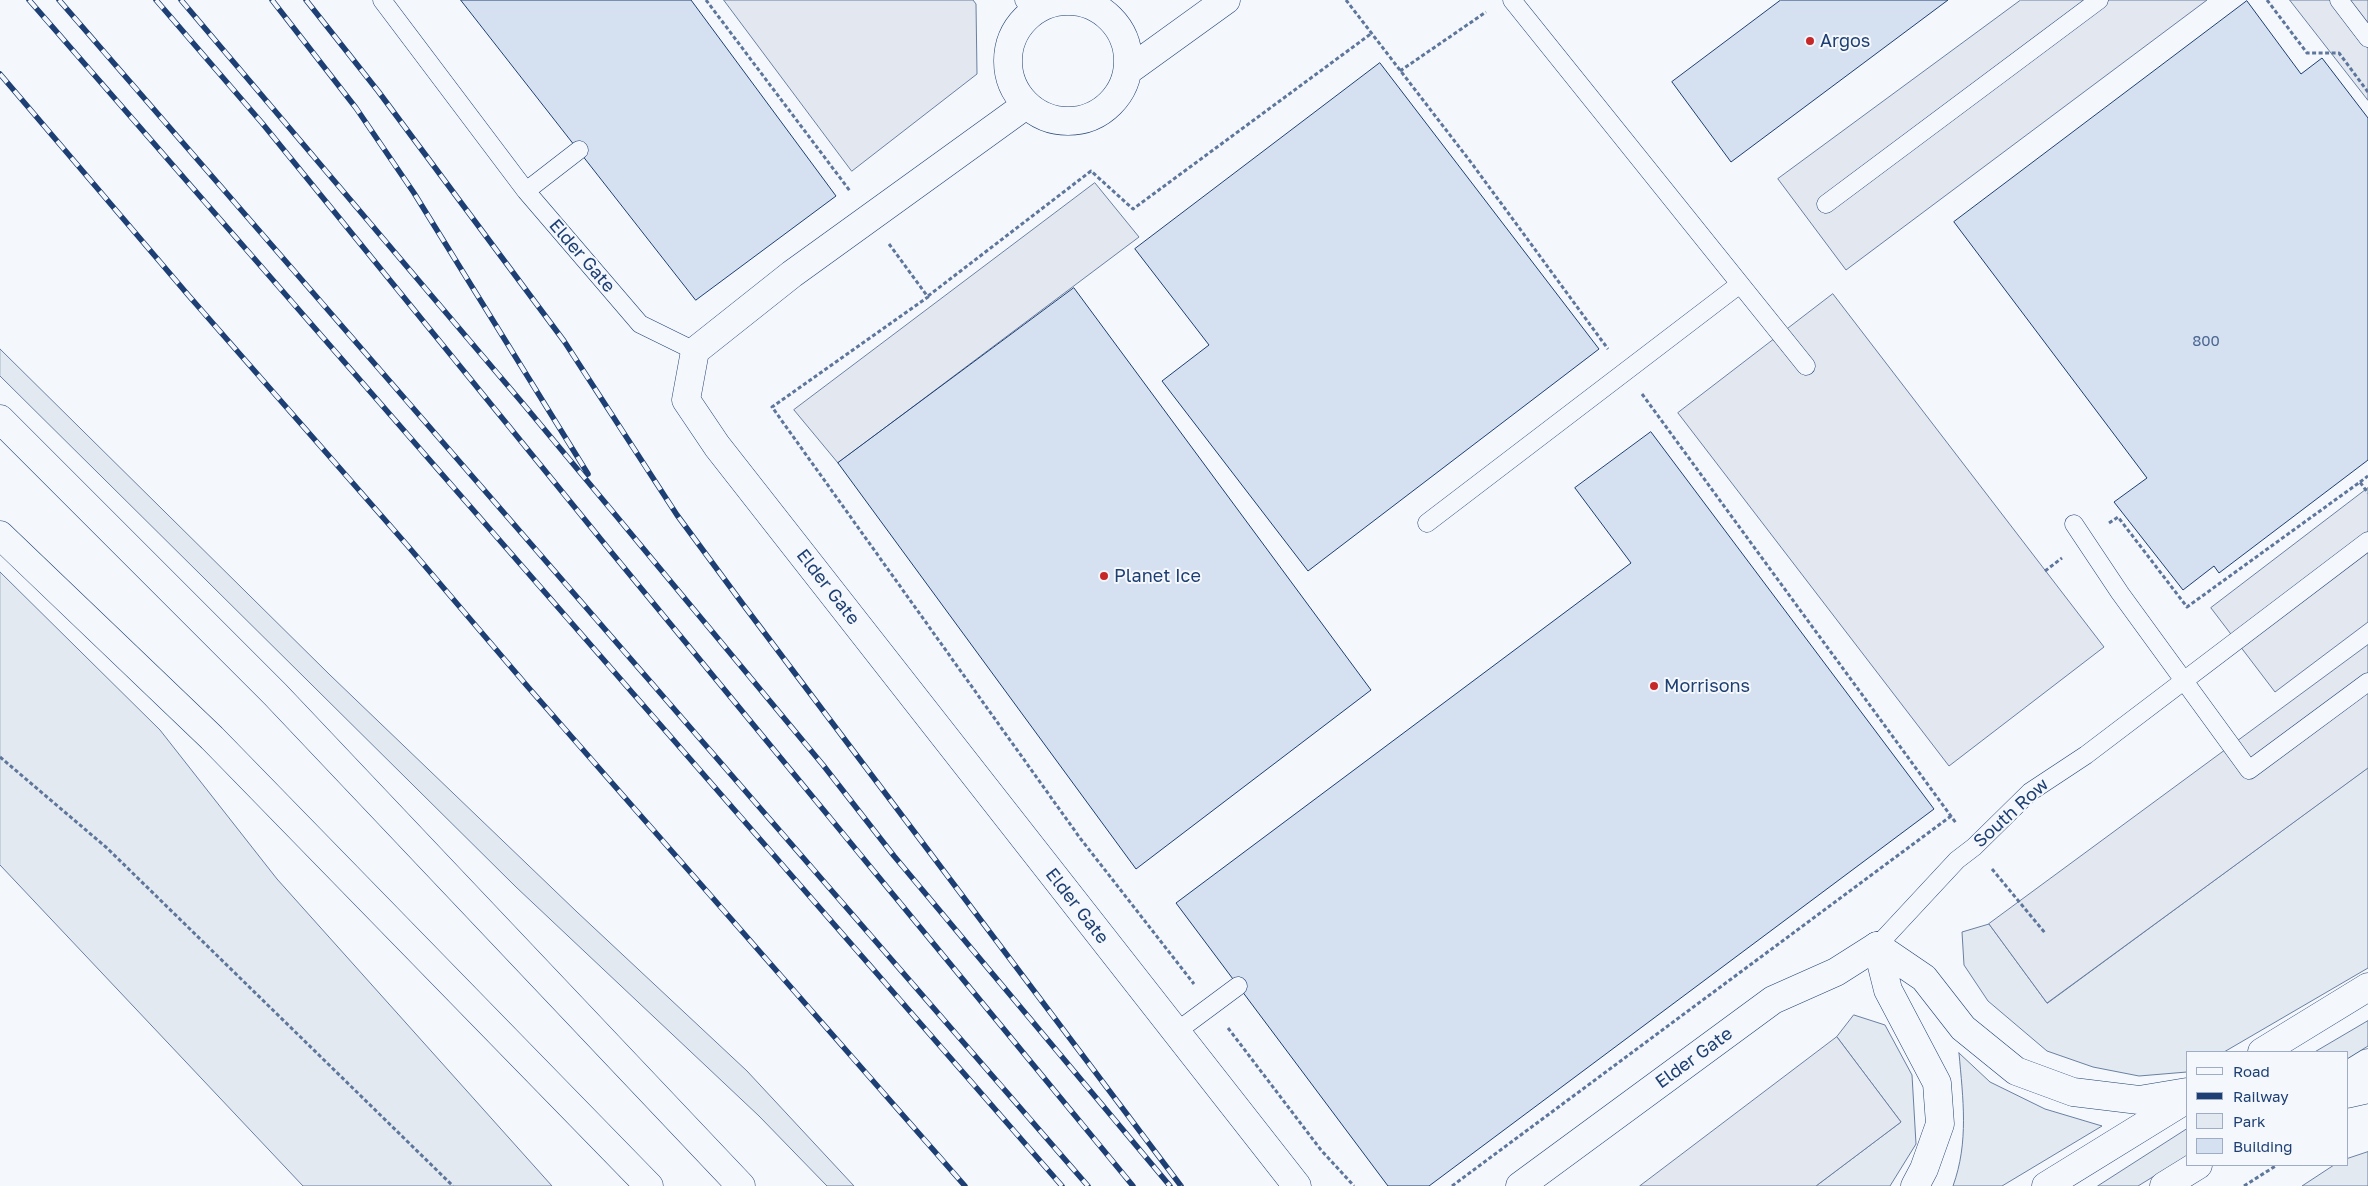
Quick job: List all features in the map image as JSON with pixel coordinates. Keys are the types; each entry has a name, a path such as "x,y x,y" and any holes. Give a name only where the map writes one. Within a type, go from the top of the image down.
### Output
{"main road":[{"path":"1128,70 1226,0"},
{"path":"1083,1 1101,10 1118,26 1127,45 1128,70 1122,90 1109,106 1098,114 1084,119 1065,122 1044,117 1026,106 1017,94 1009,75 1009,48 1028,6 1051,2 1083,1"},
{"path":"695,351 756,302 1026,106"},
{"name":"Elder Gate","path":"695,351 686,400 717,446 1296,1186"},
{"path":"0,419 275,694 741,1186"},
{"path":"0,535 212,738 649,1186"},
{"path":"1877,946 1924,978 1962,1028 2016,1071 2073,1092 2139,1100 2186,1092"},
{"path":"1877,946 1888,990 1937,1083 1940,1124 1924,1169 1915,1186"},
{"name":"Elder Gate","path":"1520,1186 1773,1000 1836,972 1877,946"},
{"path":"2264,1051 2368,987"},
{"path":"2348,1075 2368,1063"},
{"path":"2348,1094 2368,1089"},
{"path":"2046,1186 2186,1100"},
{"path":"2164,1186 2196,1166"}],"lane":[{"name":"Elder Gate","path":"382,0 526,191 640,324 695,351"},
{"path":"1512,0 1806,366"},
{"path":"1826,204 2099,0"},
{"path":"2339,0 2368,38"},
{"path":"526,191 579,150"},
{"path":"1427,523 1740,284"},
{"path":"2074,524 2120,593 2249,770 2368,682"},
{"name":"South Row","path":"1877,946 1957,860 1974,847 2030,792 2086,755 2368,541"},
{"path":"1176,1032 1238,986"}],"path":[{"path":"706,0 928,297"},
{"path":"1346,0 1473,165 1974,847 2045,933"},
{"path":"2267,0 2307,53 2338,52 2368,92"},
{"path":"1400,71 1487,11"},
{"path":"1354,1186 1321,1150 1211,1005 1080,838 772,407 928,297 1090,170 1133,209 1372,33"},
{"path":"2045,571 2118,517 2187,607 2368,476"},
{"path":"2360,482 2368,493"},
{"path":"0,757 107,848 453,1186"},
{"path":"1452,1186 1951,816"},
{"path":"2244,1186 2275,1166"}],"green space":[{"path":"0,349 330,675 577,912 747,1071 854,1186 827,1186 759,1116 516,887 0,376"},
{"path":"0,572 160,730 277,879 552,1186 303,1186 0,865"},
{"path":"2368,768 2368,968 2226,1051 2186,1051 2186,1072 2139,1076 2093,1067 2047,1051 1988,1001 1964,965 1962,932 1989,924 2047,1003"},
{"path":"1854,1015 1885,1025 1912,1075 1916,1144 1890,1186 1816,1186 1901,1122 1837,1037"},
{"path":"2368,1021 2368,1046 2348,1058 2348,1051 2317,1051"},
{"path":"1959,1053 1990,1082 2045,1109 2102,1126 2002,1186 1953,1186 1961,1153 1964,1120"},
{"path":"2186,1130 2186,1157 2138,1186 2098,1186"},
{"path":"2368,1152 2368,1186 2302,1186 2332,1166 2348,1166 2348,1159"}],"shaded area":[{"path":"724,0 973,0 976,4 977,74 852,171"},
{"path":"2021,0 2207,0 1846,270 1778,179"},
{"path":"2290,0 2368,0 2368,100"},
{"path":"1095,183 1139,237 838,463 794,410"},
{"path":"1833,294 2104,647 1949,766 1678,413"},
{"path":"2368,488 2368,622 2275,692 2211,608"},
{"path":"2368,645 2368,768 2047,1003 1989,924"},
{"path":"1837,1037 1901,1122 1816,1186 1640,1186"}],"building":[{"path":"461,0 691,0 836,196 696,300"},
{"name":"Argos","path":"1781,0 1948,0 1731,162 1672,82"},
{"path":"2247,1 2301,74 2322,58 2368,118 2368,460 2219,573 2214,566 2183,590 2114,502 2147,478 1954,222"},
{"path":"1380,63 1599,349 1308,571 1162,381 1209,345 1135,249"},
{"name":"Planet Ice","path":"1074,288 1371,690 1136,869 838,463"},
{"name":"Morrisons","path":"1651,432 1934,809 1429,1186 1388,1186 1176,903 1631,563 1575,488"}],"railway":[{"path":"29,0 1062,1186"},
{"path":"59,0 1088,1186"},
{"path":"156,0 262,123 612,553 1133,1186"},
{"path":"181,0 525,406 823,765 894,856 1170,1186"},
{"path":"272,0 356,108 414,193 588,474"},
{"path":"306,0 378,91 564,341 677,515 1181,1186"},
{"path":"0,74 189,296 407,545 528,687 965,1186"}],"place":[{"name":"Argos","path":"1810,41"},
{"name":"Planet Ice","path":"1104,576"},
{"name":"Morrisons","path":"1654,686"}]}
